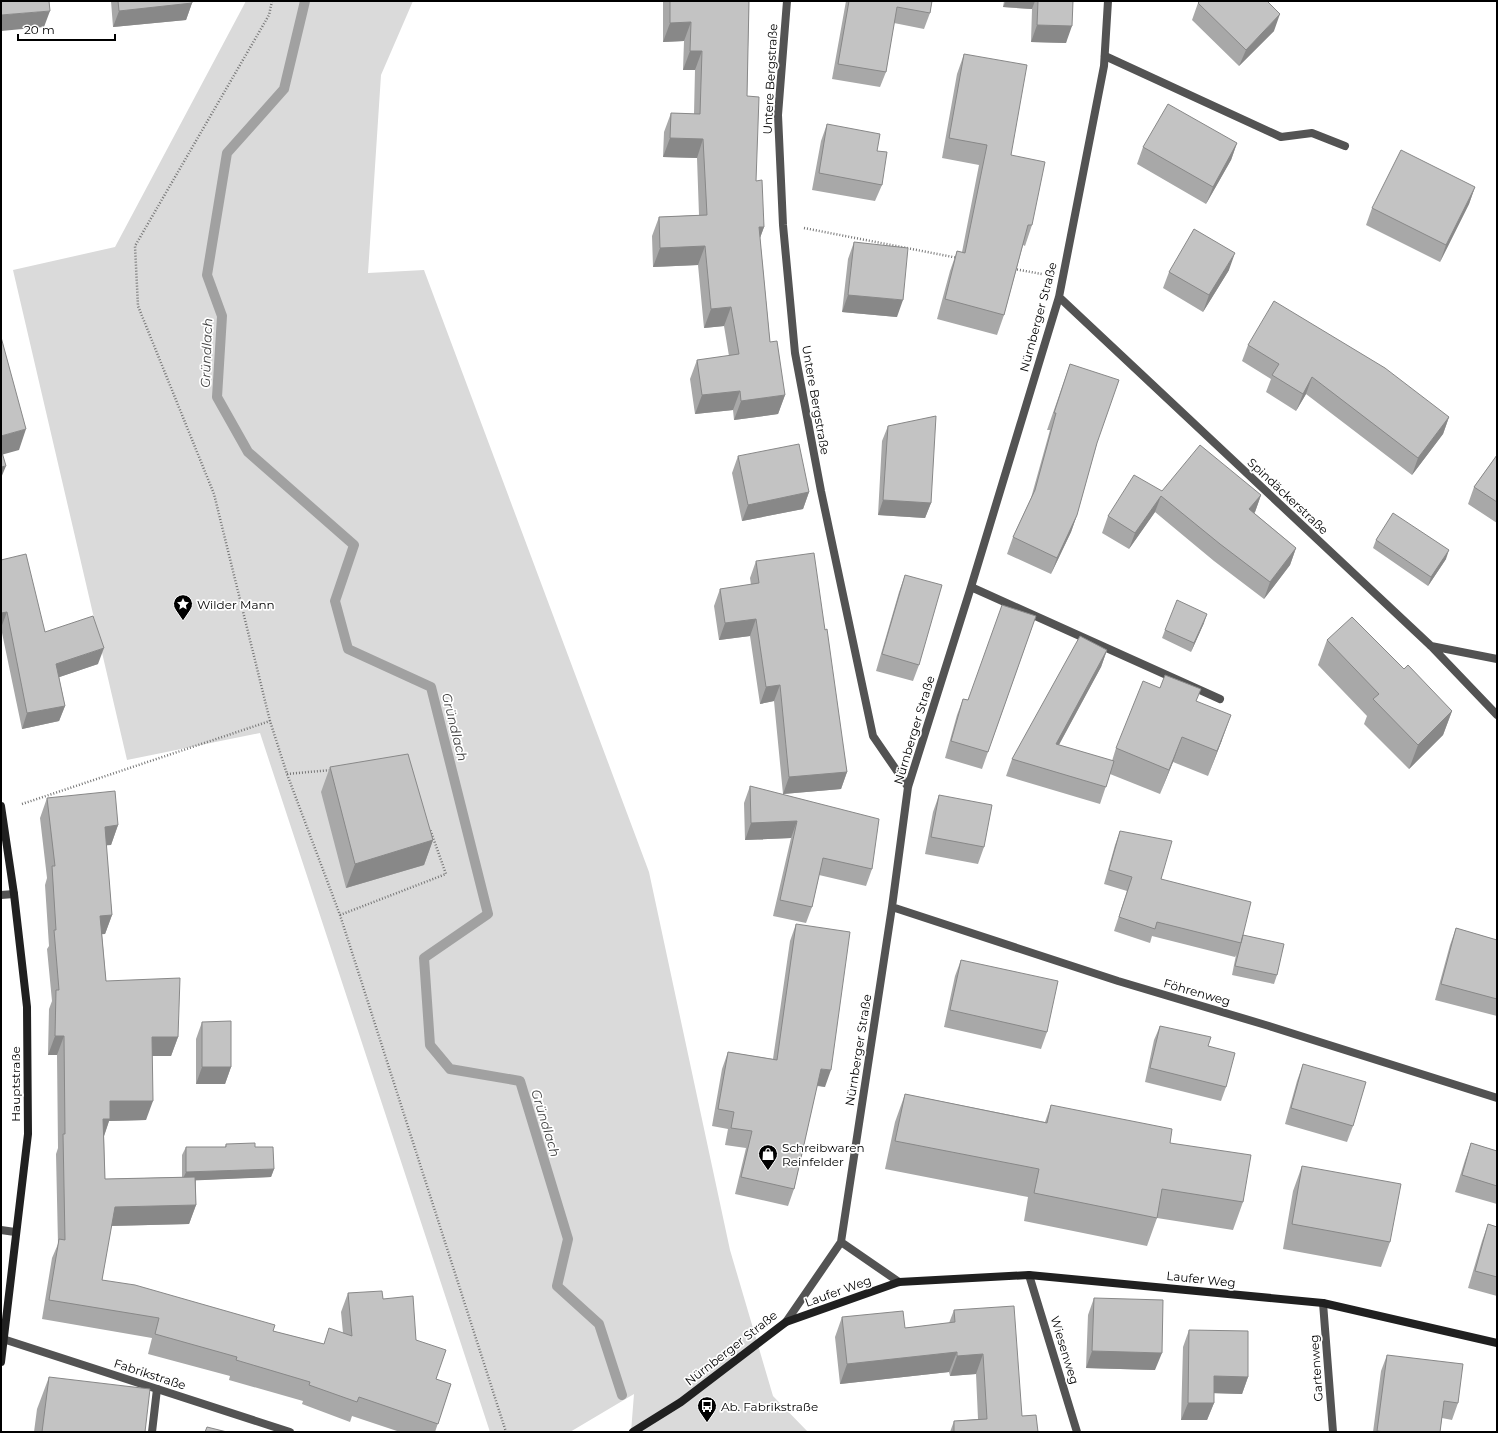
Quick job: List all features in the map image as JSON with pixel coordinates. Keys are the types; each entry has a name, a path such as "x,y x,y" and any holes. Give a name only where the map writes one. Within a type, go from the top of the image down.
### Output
{"street":[{"name":"Untere Bergstraße","path":"787,1 778,115 782,225 794,353 820,491 873,736 908,787"},
{"name":"Nürnberger Straße","path":"633,1432 680,1402 786,1322 841,1242 892,907 908,787 971,587 1059,297 1104,66 1108,1"},
{"path":"1105,56 1281,137 1312,133 1345,146"},
{"name":"Spindäckerstraße","path":"1059,297 1431,646 1497,716"},
{"path":"971,587 1220,699"},
{"path":"1431,646 1497,659"},
{"name":"Hauptstraße","path":"1,1362 15,1232 28,1134 27,1007 2,808"},
{"path":"1,895 14,894"},
{"name":"Föhrenweg","path":"892,907 1118,981 1269,1026 1497,1098"},
{"path":"1,1230 15,1232"},
{"name":"Laufer Weg","path":"841,1242 899,1282"},
{"name":"Laufer Weg","path":"786,1322 899,1282 1029,1275 1323,1303 1497,1343"},
{"name":"Wiesenweg","path":"1029,1275 1077,1432"},
{"name":"Gartenweg","path":"1323,1303 1333,1432"},
{"name":"Fabrikstraße","path":"3,1339 290,1432"},
{"path":"152,1432 157,1389"}],"path":[{"path":"272,1 269,15 135,246 138,306 214,494 270,721 287,774 340,915 506,1432"},
{"path":"827,232 961,258"},
{"path":"1008,267 1062,278"},
{"path":"2,808 270,721"},
{"path":"287,774 334,770"},
{"path":"340,915 446,874 427,823"}],"shaded area":[{"path":"246,1 413,1 381,75 368,273 424,270 649,872 730,1250 773,1396 808,1432 631,1432 634,1394 570,1432 490,1432 260,733 127,760 13,270 115,247"}],"building":[{"path":"1,1 49,1 50,11 1,15"},
{"path":"118,1 192,1 192,3 119,11"},
{"path":"670,1 749,1 747,96 759,97 756,181 762,180 764,227 759,227 770,342 777,341 785,395 741,401 740,391 702,395 697,360 739,354 731,307 711,309 705,246 660,248 659,217 707,215 703,139 670,138 671,113 700,114 702,51 690,51 691,22 670,23"},
{"path":"849,1 932,1 930,13 897,7 886,72 838,64"},
{"path":"1038,1 1073,1 1072,26 1037,25"},
{"path":"1200,1 1267,1 1280,14 1246,50 1198,3"},
{"path":"964,54 1027,65 1011,155 1045,162 1032,225 1028,225 1004,315 945,299 957,251 965,253 987,145 949,138"},
{"path":"1168,104 1237,143 1213,187 1143,147"},
{"path":"827,124 880,134 877,151 887,152 882,185 819,173"},
{"path":"1401,150 1475,187 1446,245 1372,208"},
{"path":"1194,229 1235,253 1209,295 1169,272"},
{"path":"854,242 908,248 903,300 848,295"},
{"path":"1274,301 1385,368 1449,417 1418,458 1312,377 1303,394 1272,375 1279,364 1248,345"},
{"path":"1,337 26,429 1,436"},
{"path":"1070,364 1119,380 1097,443 1077,515 1057,558 1013,537 1035,490 1056,413 1054,413"},
{"path":"936,416 931,503 883,500 888,426"},
{"path":"799,444 809,492 748,505 738,456"},
{"path":"1200,445 1261,495 1249,509 1296,548 1270,582 1161,496 1135,533 1108,516 1134,475 1162,491"},
{"path":"1,449 6,466 1,467"},
{"path":"1497,455 1497,502 1474,487"},
{"path":"1393,513 1449,550 1431,577 1376,540"},
{"path":"814,553 825,630 827,629 847,772 789,777 780,685 766,687 756,619 725,623 720,589 759,583 756,561"},
{"path":"26,554 45,632 93,616 104,648 56,664 65,706 27,713 7,612 1,613 1,560"},
{"path":"905,575 942,585 919,665 882,654"},
{"path":"1177,600 1207,614 1194,643 1165,630"},
{"path":"1002,605 1036,616 988,752 951,741 963,699 968,700"},
{"path":"1352,617 1404,669 1408,665 1452,711 1418,745 1373,699 1379,694 1327,640"},
{"path":"1080,636 1107,650 1056,744 1114,761 1106,787 1012,759"},
{"path":"1165,675 1201,689 1196,701 1231,715 1217,751 1182,737 1169,770 1116,748 1143,681 1160,688"},
{"path":"408,754 433,840 355,864 330,767"},
{"path":"750,786 879,819 872,869 823,858 812,907 780,900 797,821 751,823"},
{"path":"115,791 118,825 105,827 112,915 100,916 106,981 180,978 178,1037 152,1037 153,1101 110,1101 110,1119 103,1119 105,1179 195,1177 196,1205 115,1207 102,1280 135,1285 275,1325 273,1331 324,1344 329,1328 352,1336 348,1293 382,1291 383,1299 413,1296 416,1340 446,1350 436,1379 451,1384 438,1424 359,1397 357,1402 309,1385 310,1382 236,1360 237,1357 155,1334 159,1318 49,1300 59,1239 65,1240 63,1134 65,1134 64,1036 55,1036 56,990 59,990 54,930 56,930 52,866 55,866 47,798"},
{"path":"939,795 992,805 984,847 931,837"},
{"path":"1120,831 1172,841 1161,879 1251,902 1241,943 1157,922 1155,929 1119,917 1132,877 1109,870"},
{"path":"796,924 850,932 831,1070 821,1069 794,1189 741,1177 752,1131 731,1128 734,1112 718,1109 728,1052 777,1060"},
{"path":"1456,928 1497,940 1497,999 1441,984"},
{"path":"1243,935 1284,944 1277,975 1235,966"},
{"path":"961,960 1058,981 1047,1032 950,1010"},
{"path":"231,1021 231,1067 202,1067 202,1022"},
{"path":"1160,1026 1211,1037 1208,1046 1235,1053 1226,1087 1150,1068"},
{"path":"1303,1064 1366,1082 1353,1126 1291,1108"},
{"path":"905,1094 1047,1123 1051,1105 1172,1129 1170,1143 1251,1155 1243,1202 1162,1189 1157,1218 1034,1193 1039,1169 895,1141"},
{"path":"255,1143 255,1147 273,1147 274,1169 186,1172 186,1147 226,1147 226,1144"},
{"path":"1471,1143 1497,1151 1497,1186 1462,1175"},
{"path":"1302,1166 1401,1184 1390,1242 1292,1224"},
{"path":"1488,1224 1497,1227 1497,1277 1475,1271"},
{"path":"1094,1298 1163,1300 1162,1353 1092,1351"},
{"path":"1014,1306 1022,1416 1036,1415 1038,1432 954,1432 954,1421 987,1419 983,1354 957,1356 957,1352 847,1364 842,1317 903,1311 905,1328 955,1322 954,1310"},
{"path":"1189,1330 1248,1331 1248,1377 1214,1376 1214,1403 1188,1403"},
{"path":"1387,1355 1463,1364 1458,1403 1444,1401 1440,1432 1377,1431"},
{"path":"49,1377 150,1389 145,1432 42,1432"},
{"path":"207,1427 227,1432 205,1432"}],"waterway":[{"name":"Gründlach","path":"305,1 284,89 227,153 207,275 222,316 217,397 248,452 354,545 335,601 348,649 431,687 488,914 424,958 430,1045 450,1069 520,1081 568,1239 557,1286 599,1324 622,1395"}],"place":[{"name":"Wilder Mann","path":"183,621"},
{"name":"Schreibwaren Reinfelder","path":"768,1171"},
{"name":"Ab. Fabrikstraße","path":"707,1423"}]}
